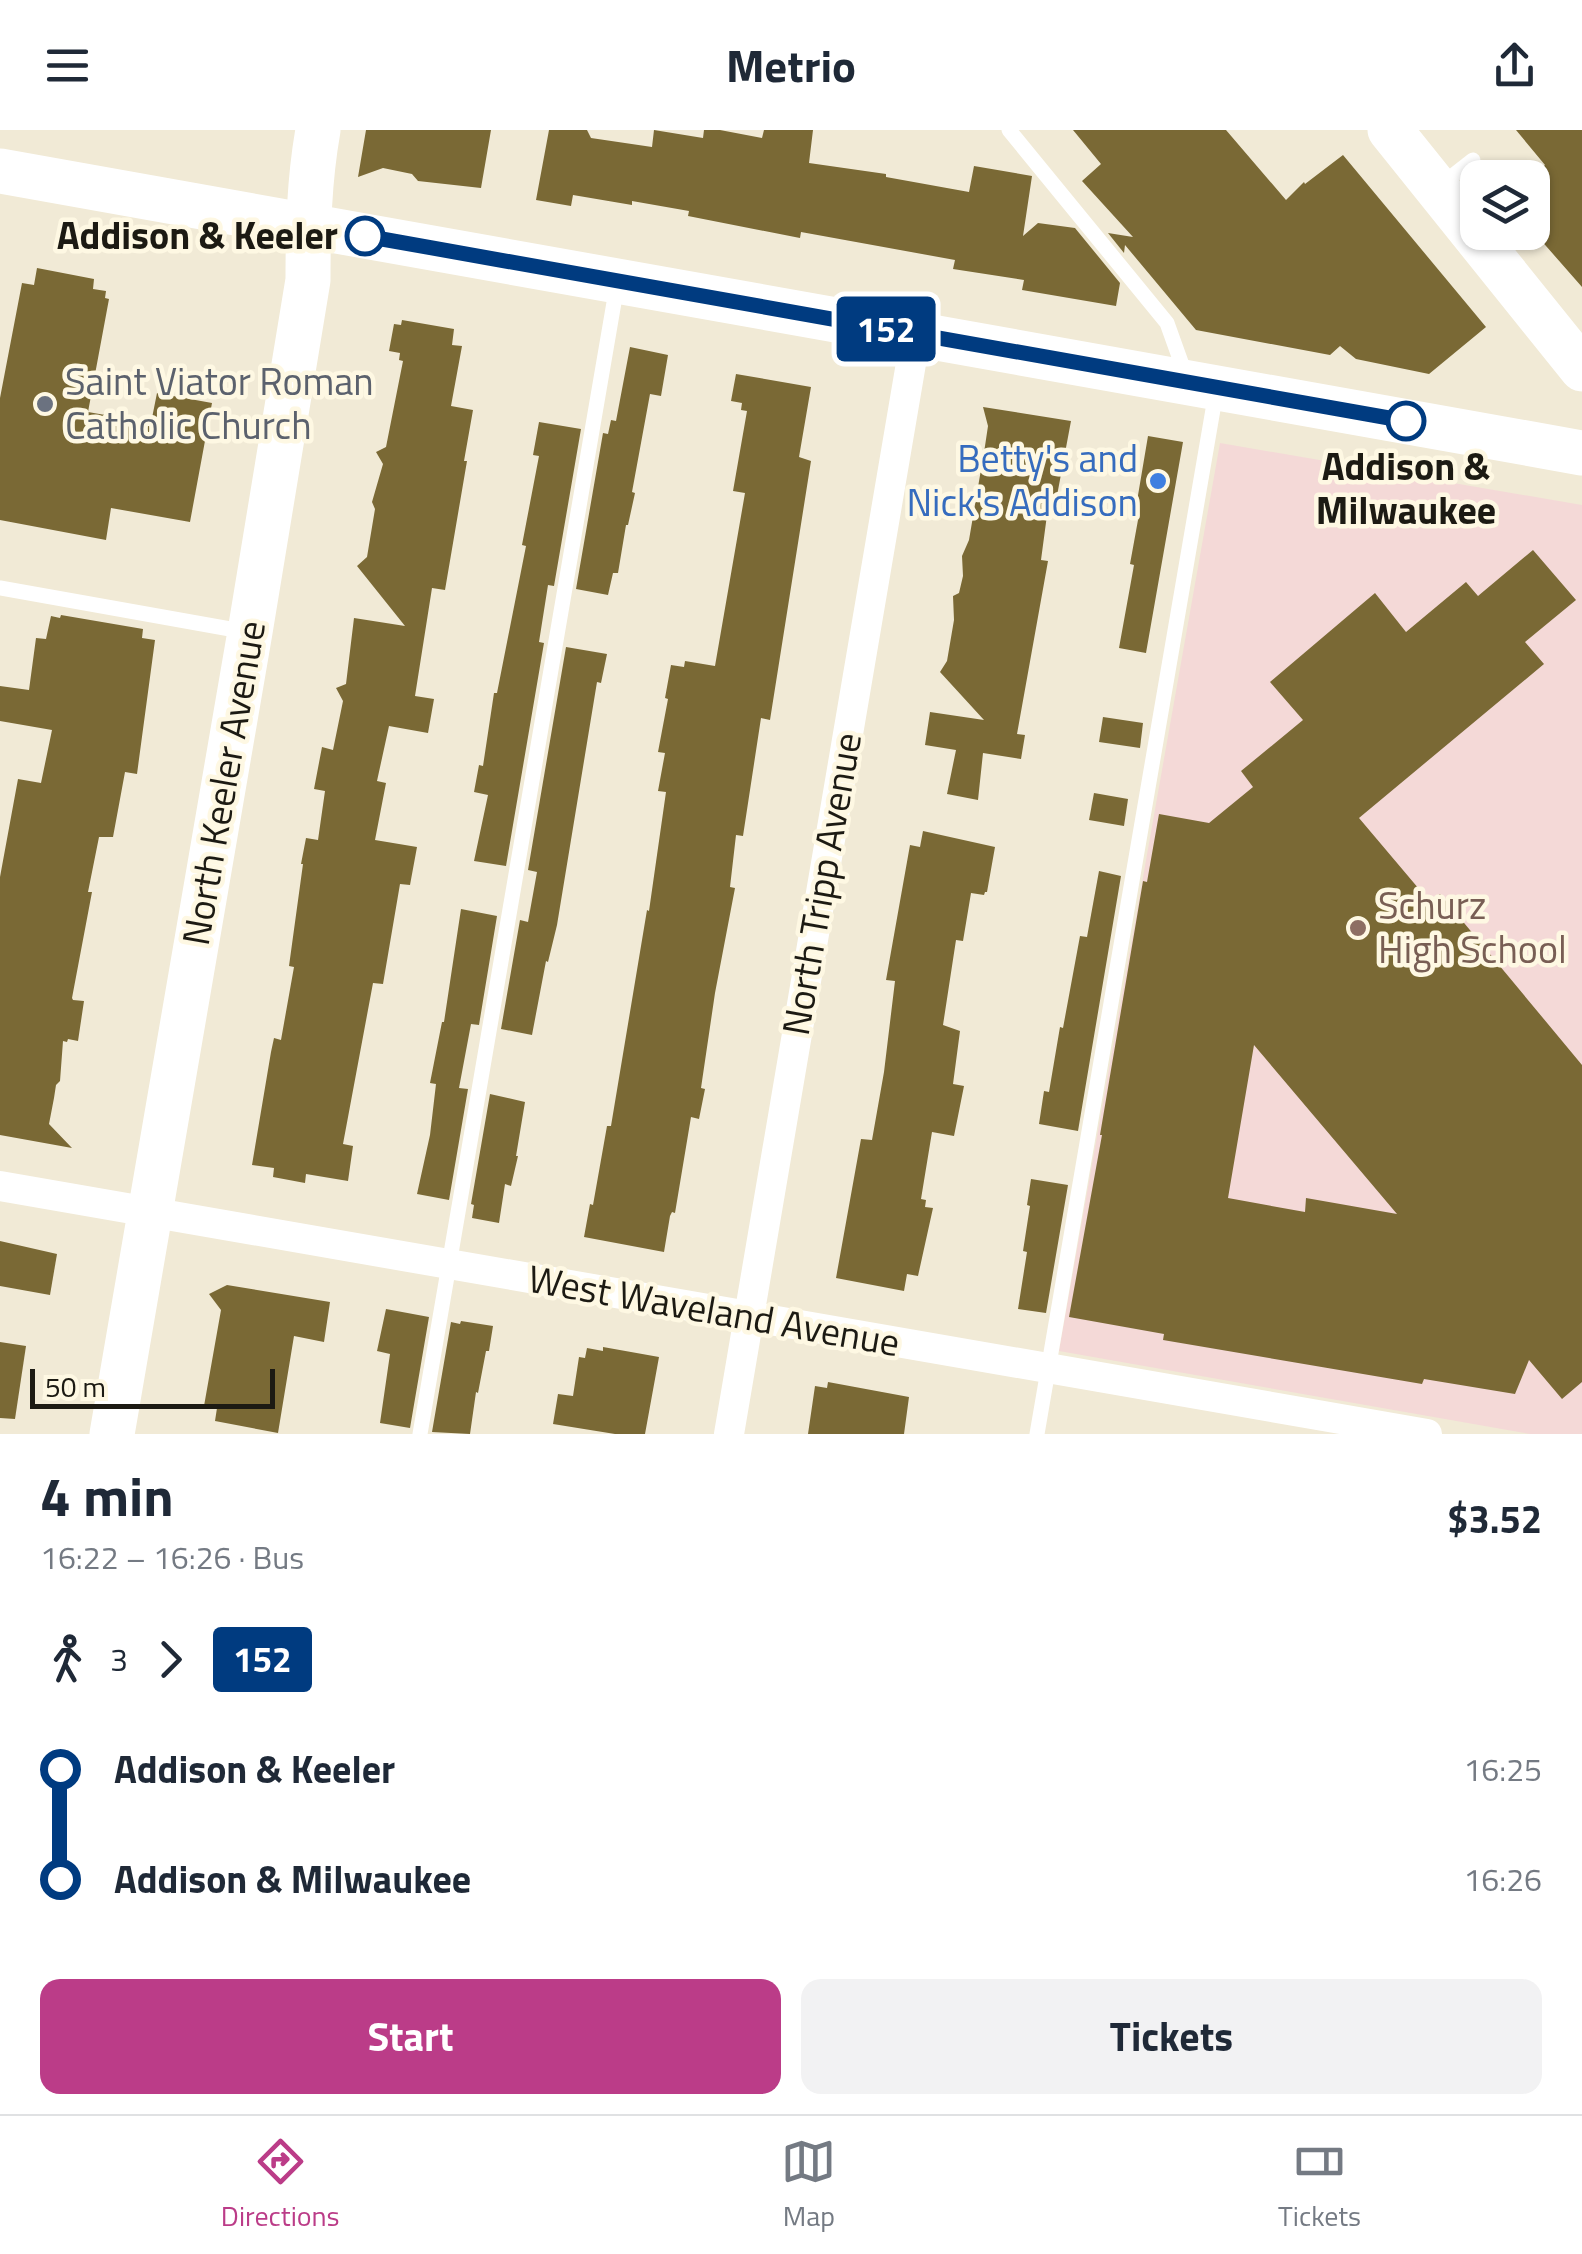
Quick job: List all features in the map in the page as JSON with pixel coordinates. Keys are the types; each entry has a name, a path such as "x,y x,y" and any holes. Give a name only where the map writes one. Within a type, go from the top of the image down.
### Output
{"street":[{"name":"North Keeler Avenue","path":"112,1434 308,280 311,170 318,130"},
{"path":"1390,130 1582,369"},
{"path":"0,171 1582,453"},
{"name":"North Tripp Avenue","path":"729,1434 916,334"},
{"name":"West Waveland Avenue","path":"0,1186 1048,1369 1338,1426 1427,1434"}],"lane":[{"path":"1009,130 1167,324 1203,385 1037,1434"},
{"path":"1436,189 1460,170"},
{"path":"420,1434 618,281"},
{"path":"0,588 250,632"}],"shaded area":[{"name":"Schurz High School","path":"1220,443 1582,505 1582,1434 1530,1434 1059,1351"}],"building":[{"path":"366,130 491,130 481,188 418,181 412,174 383,168 358,177"},
{"path":"549,130 587,130 591,138 652,147 654,130 703,138 704,130 720,130 762,138 764,130 813,130 809,163 969,192 974,166 1032,176 1023,236 1038,223 1075,228 1120,283 1116,306 1022,290 1024,280 953,269 955,260 801,232 800,238 688,216 689,211 573,195 571,206 536,200"},
{"path":"1073,130 1226,130 1286,200 1343,155 1486,327 1429,374 1356,359 1340,346 1330,355 1196,330 1125,245 1124,253 1108,233 1133,237 1082,181 1101,164"},
{"path":"1516,130 1582,130 1582,287 1550,250 1550,160 1541,160"},
{"name":"Saint Viator Roman Catholic Church","path":"37,268 94,279 93,289 106,291 105,298 109,299 88,412 151,423 157,393 212,403 190,522 111,508 106,540 0,520 0,398 22,283 34,285"},
{"path":"402,320 454,329 452,345 462,346 451,406 473,410 445,590 432,588 415,696 434,699 428,733 389,726 377,781 386,783 375,840 417,847 410,885 400,884 383,984 373,983 343,1144 353,1146 348,1181 306,1174 305,1183 273,1177 274,1168 252,1165 271,1052 274,1038 281,1040 294,967 289,966 306,838 318,840 325,791 314,789 322,747 333,750 343,701 336,688 346,684 354,618 405,626 357,566 367,557 375,509 372,502 383,464 376,452 386,447 403,361 399,360 400,353 389,351 394,324 401,325"},
{"path":"630,347 668,355 661,396 650,394 632,492 635,493 618,573 613,573 608,595 576,589 603,433 608,434 611,420 616,421"},
{"path":"736,374 811,387 799,457 811,461 770,720 761,718 743,836 736,835 730,887 735,888 715,993 701,1088 705,1089 699,1119 691,1117 675,1213 670,1216 664,1252 584,1237 607,1126 611,1126 649,911 666,792 658,791 665,753 658,752 671,665 684,667 685,661 715,666 745,493 733,491 747,411 741,410 742,403 731,401"},
{"path":"983,407 1071,421 1056,501 1049,500 1041,560 1048,561 1017,734 1025,735 1021,759 983,753 978,800 947,794 956,750 925,745 930,712 984,720 940,672 947,661 954,620 953,596 959,593 963,576 962,556 969,540 985,446 988,426"},
{"path":"539,422 581,429 554,586 548,585 539,642 544,643 506,866 474,861 488,795 474,792 479,765 483,766 494,693 526,546 522,545 539,456 533,455"},
{"name":"Betty's and Nick's Addison","path":"1148,436 1183,442 1146,653 1119,648 1134,565 1130,564 1138,520 1134,519"},
{"name":"Schurz High School","path":"1533,550 1576,600 1525,642 1544,664 1359,818 1430,902 1440,894 1582,1065 1582,1382 1562,1399 1529,1360 1515,1394 1424,1379 1422,1384 1163,1340 1164,1334 1069,1317 1143,881 1147,882 1159,814 1209,823 1253,787 1241,771 1303,720 1270,682 1375,593 1406,632 1466,582 1478,596","holes":["1254,1045 1397,1214 1306,1198 1305,1212 1228,1198"]},
{"path":"51,616 143,629 142,638 155,640 137,774 125,772 113,837 99,837 72,998 84,1001 78,1041 63,1041 60,1081 49,1124 72,1148 0,1135 0,877 18,779 41,783 52,730 0,721 0,686 29,690 36,638 46,639"},
{"path":"566,647 607,654 601,683 597,682 557,925 532,1035 501,1029 520,920 528,922 537,872 528,870"},
{"path":"1103,717 1143,723 1140,748 1099,742"},
{"path":"1094,793 1128,799 1124,826 1089,820"},
{"path":"923,831 995,847 987,892 971,893 963,941 956,940 943,1025 960,1031 953,1084 964,1086 954,1136 932,1132 921,1199 926,1200 925,1207 933,1208 918,1276 907,1274 904,1291 836,1278 861,1139 872,1140 884,1072 895,981 886,980 910,845 920,847"},
{"path":"1099,871 1121,876 1078,1131 1039,1124 1080,936 1087,937"},
{"path":"461,909 497,916 479,1025 471,1024 459,1088 468,1089 449,1200 417,1194 436,1084 430,1083 444,1022"},
{"path":"490,1094 525,1102 518,1156 511,1186 505,1184 499,1223 472,1218 471,1204"},
{"path":"1031,1179 1068,1185 1046,1313 1018,1309 1027,1252 1023,1251"},
{"path":"0,1241 57,1254 50,1295 0,1286"},
{"path":"227,1285 330,1302 324,1342 294,1336 278,1433 215,1421 217,1408 204,1406 221,1310 209,1294"},
{"path":"386,1309 429,1317 410,1428 380,1423 390,1354 377,1351"},
{"path":"451,1322 493,1326 470,1434 432,1432"},
{"path":"0,1342 26,1346 15,1419 0,1418"},
{"path":"603,1347 659,1357 645,1434 615,1434 553,1424 558,1394 573,1396 579,1357 585,1358 587,1348 603,1351"},
{"path":"828,1382 909,1397 904,1434 808,1434 815,1386 827,1388"}],"bus line":[{"name":"152","path":"365,236 1406,421"}],"place":[{"name":"Addison & Keeler","path":"365,236"},
{"name":"Saint Viator Roman Catholic Church","path":"45,404"},
{"name":"Addison & Milwaukee","path":"1406,421"},
{"name":"Betty's and Nick's Addison","path":"1158,481"},
{"name":"Schurz High School","path":"1358,928"}]}
